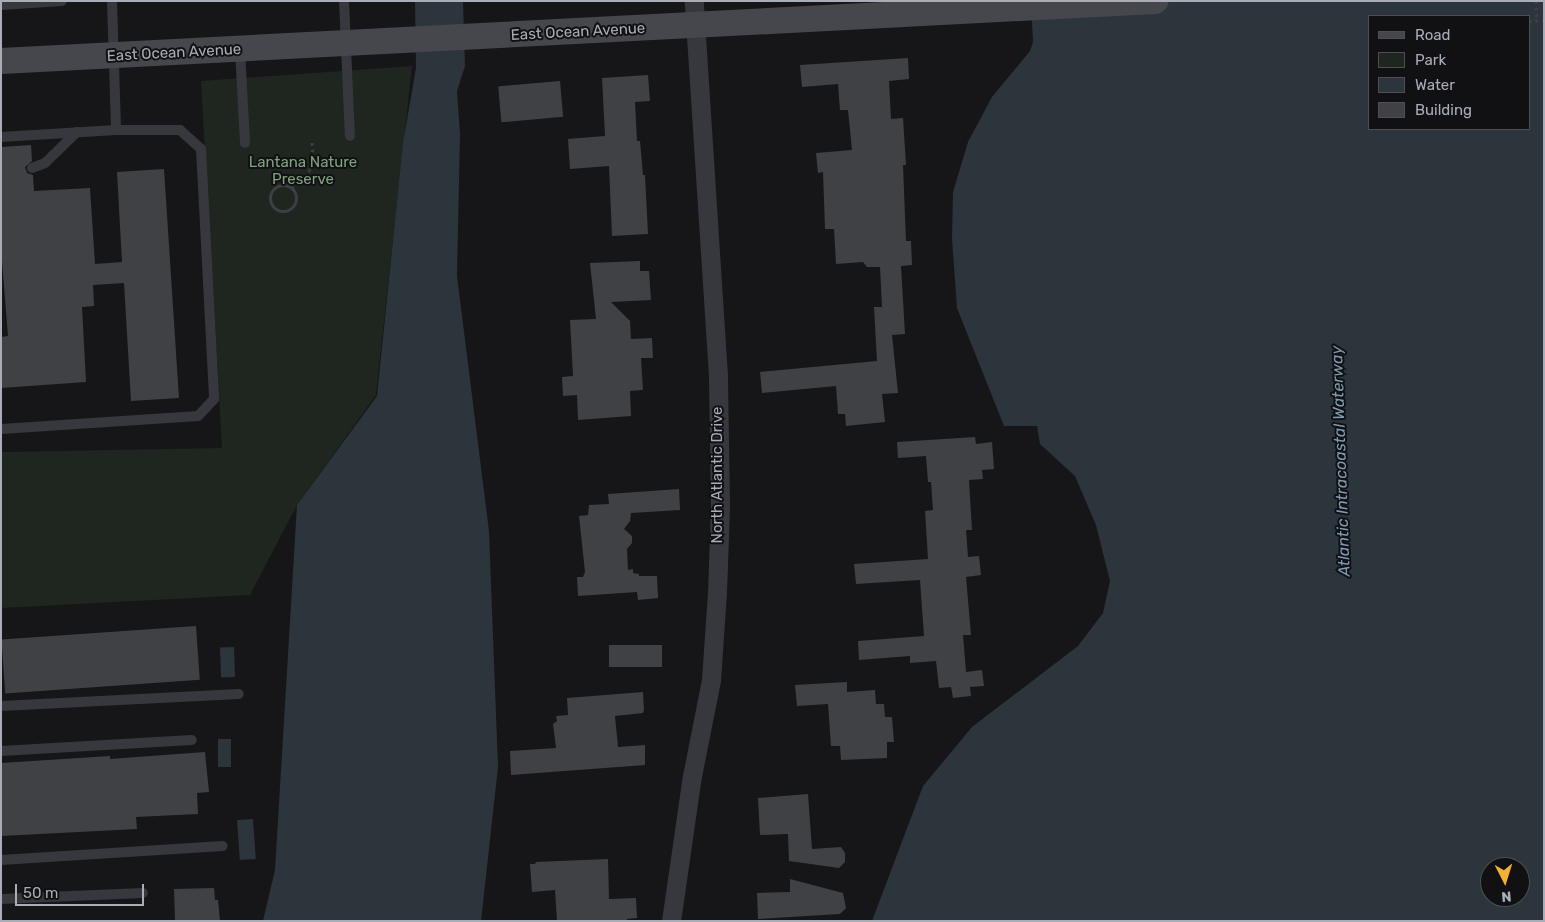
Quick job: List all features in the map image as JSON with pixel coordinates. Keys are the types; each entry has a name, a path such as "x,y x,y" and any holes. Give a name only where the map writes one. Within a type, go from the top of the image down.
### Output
{"main road":[{"name":"East Ocean Avenue","path":"1,61 485,37 695,14 1010,8 1155,1"}],"street":[{"name":"North Atlantic Drive","path":"671,921 692,776 710,680 717,593 720,516 718,376 695,14"}],"lane":[{"path":"1,5 62,1"},
{"path":"112,1 116,130"},
{"path":"344,1 350,136"},
{"path":"240,50 246,143"},
{"path":"1,137 116,130 180,130 201,150 214,399 198,416 1,429"},
{"path":"32,168 45,162 77,132"},
{"path":"1,706 239,694"},
{"path":"1,751 192,740"},
{"path":"1,860 223,846"},
{"path":"1,898 143,893"}],"path":[{"path":"1536,1 1537,21"},
{"path":"1530,21 1544,20"},
{"path":"292,188 296,199 293,207 286,211 274,208 270,197 273,189 280,185 292,188 301,182 310,169 313,158 312,139"}],"green space":[{"name":"Lantana Nature Preserve","path":"412,66 376,395 297,505 250,595 1,608 1,452 222,448 201,81"}],"water":[{"path":"415,1 463,1 465,66 457,91 460,134 457,276 489,531 498,767 481,921 263,921 275,870 297,505 377,396 403,143 416,68"},
{"name":"Atlantic Intracoastal Waterway","path":"1031,1 1544,1 1544,921 872,921 923,786 972,727 1078,646 1103,613 1110,581 1096,525 1075,476 1040,444 1037,426 1004,426 957,308 952,239 953,192 968,142 992,97 1030,51 1033,42"},
{"path":"220,647 234,647 235,677 221,677"},
{"path":"218,739 231,739 231,767 218,767"},
{"path":"253,819 256,859 240,860 237,820"}],"building":[{"path":"908,58 909,79 889,81 891,119 903,118 906,165 903,165 906,241 911,241 912,265 901,266 905,334 892,335 898,393 882,394 885,422 846,426 845,414 838,414 836,386 762,393 760,372 877,361 874,307 882,307 880,267 867,267 863,262 836,264 834,229 825,229 823,172 818,173 816,153 852,150 848,110 840,110 838,84 802,87 800,65"},
{"path":"648,75 650,101 635,102 637,141 640,141 643,175 645,175 648,234 612,236 609,166 570,169 568,139 605,136 602,78"},
{"path":"560,81 563,117 501,122 498,86"},
{"path":"31,145 32,161 25,167 27,173 33,175 34,191 90,188 95,264 122,262 117,172 164,169 179,398 131,401 124,283 93,285 94,306 82,307 86,382 1,388 1,337 8,336 1,248 1,147"},
{"path":"640,261 640,271 649,271 651,300 611,302 630,321 631,339 652,338 653,358 641,358 643,390 630,391 631,416 578,420 577,395 563,396 562,377 573,376 570,320 596,319 590,263"},
{"path":"975,437 976,444 992,442 994,469 982,470 983,479 969,480 972,530 966,530 968,557 979,556 981,575 966,577 971,635 963,635 966,672 982,670 984,686 970,687 971,696 953,698 951,687 939,688 936,661 910,663 910,656 859,660 858,641 924,636 920,580 856,584 854,564 928,559 925,511 933,510 931,482 928,482 926,456 898,458 897,442"},
{"path":"679,489 680,510 631,513 630,521 624,529 632,536 632,543 627,549 628,570 633,569 633,573 639,574 639,576 657,576 658,598 638,600 637,592 578,596 577,577 583,577 585,572 579,516 588,515 589,505 609,504 608,494"},
{"path":"196,626 200,680 5,693 1,640"},
{"path":"609,645 662,645 662,667 609,667"},
{"path":"847,682 847,692 875,690 876,704 884,704 885,717 892,717 894,742 887,742 887,758 841,760 840,746 831,746 828,704 797,706 795,685"},
{"path":"643,692 643,713 615,716 618,747 645,745 645,765 511,775 510,751 556,748 553,724 557,721 556,716 568,715 567,698"},
{"path":"205,752 209,792 197,793 198,814 136,817 137,829 1,836 1,763 110,756 110,759"},
{"path":"808,794 812,849 841,847 845,853 845,862 839,868 789,861 788,834 760,835 758,798"},
{"path":"608,859 609,899 636,898 637,918 627,919 627,921 557,921 555,890 532,892 530,864 535,864 536,862"},
{"path":"790,879 843,893 846,908 840,914 758,919 757,893 790,892"},
{"path":"214,888 215,900 218,900 220,921 175,921 174,889"}]}
